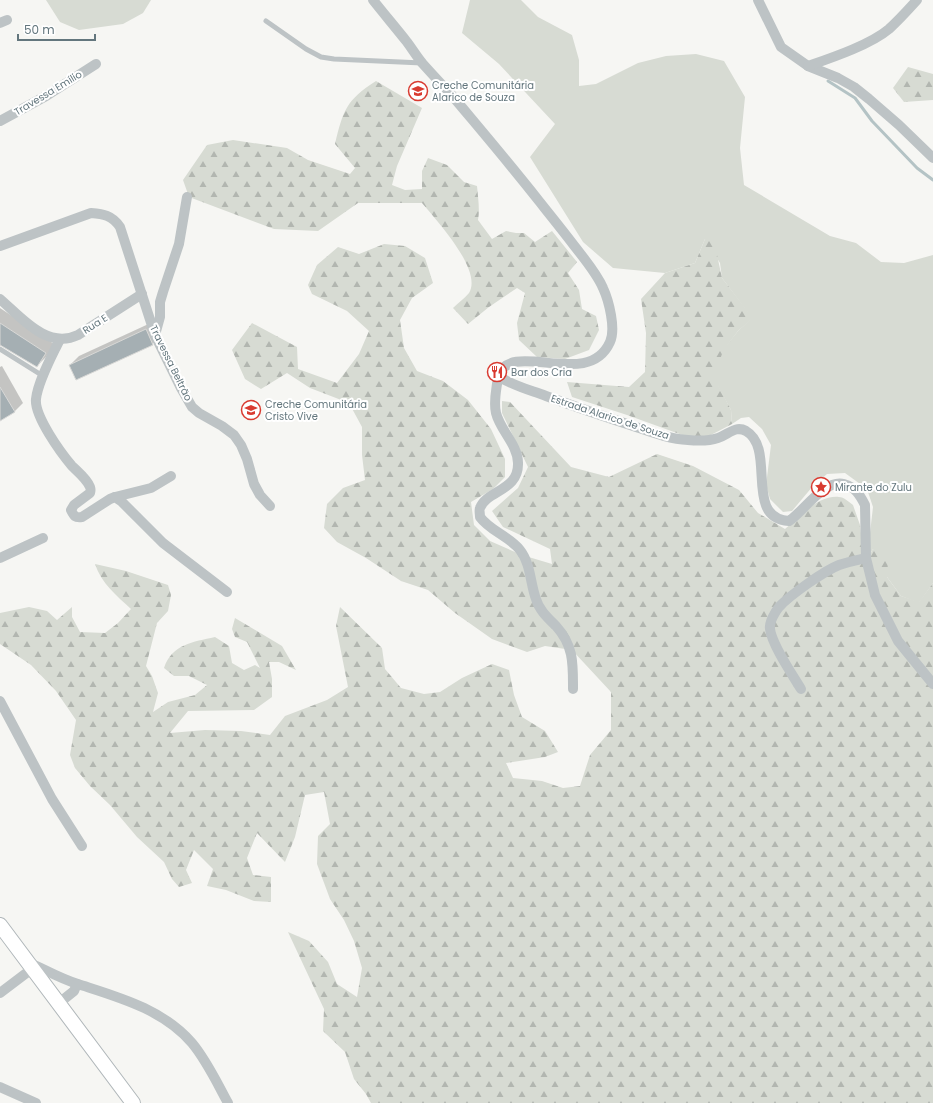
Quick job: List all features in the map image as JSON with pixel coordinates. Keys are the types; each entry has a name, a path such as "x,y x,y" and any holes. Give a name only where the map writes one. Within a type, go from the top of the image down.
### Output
{"main road":[{"path":"0,925 133,1103"}],"street":[{"path":"373,0 423,64 496,148 584,258 604,289 610,310 612,327 610,341 604,350 592,360 578,364 529,361 516,362 508,364 500,371 495,401 496,414 516,453 518,463 517,472 512,481 504,490 490,497 480,509 480,517 491,528 518,547 527,561 536,600 542,611 565,637 570,648 573,663 573,689"},
{"path":"758,0 781,47 808,66 838,78 854,87 899,125 933,158"},
{"path":"808,66 838,55 876,37 888,29 917,0"},
{"name":"Travessa Emílio","path":"0,121 46,96 96,64"},
{"path":"155,334 160,317 160,302 179,244 187,197"},
{"name":"Travessa Beltrão","path":"0,246 91,213 106,215 113,218 120,227 155,334 181,388 192,407 234,435 241,445 252,472 254,484 260,495 270,506"},
{"name":"Rua E","path":"0,299 30,326 44,335 67,339 78,335 142,294"},
{"path":"60,339 38,387 35,401 41,418 53,441 87,482 91,489 90,493 74,505 71,510 73,515 77,518 82,517 110,499 151,488 171,476"},
{"name":"Estrada Alarico de Souza","path":"498,376 510,383 567,404 673,438 709,440 720,438 734,430 739,429 745,431 755,438 759,448 762,490 765,502 770,512 778,519 789,521 797,516 817,495 831,485 838,483 856,490 865,505 866,558 875,595 898,641 933,684"},
{"path":"115,498 121,501 164,543 227,592"},
{"path":"0,558 43,538"},
{"path":"801,689 772,638 770,627 773,618 778,608 821,575 839,565 866,558"},
{"path":"0,701 52,799 82,846"},
{"path":"0,993 30,965 77,984 131,1001 177,1029 192,1043 218,1083 228,1103"},
{"path":"59,1003 74,991 77,984"},
{"path":"0,1087 36,1103"}],"lane":[{"path":"266,21 306,49 321,57 423,64"},
{"path":"0,349 43,376"}],"green space":[{"path":"46,0 151,0 143,13 123,24 79,30 60,22"},
{"path":"470,0 521,0 538,17 572,35 579,60 579,86 596,84 638,63 666,56 696,54 724,61 745,97 740,148 744,185 830,236 856,243 881,262 904,263 933,255 933,583 919,603 901,596 887,577 873,549 867,559 873,507 867,489 845,473 827,474 813,486 792,511 783,512 770,499 766,485 771,445 762,429 749,417 741,418 732,424 731,410 713,377 722,351 738,331 752,318 722,278 720,263 705,239 695,263 665,273 613,268 583,242 530,157 555,124 499,64 462,33"},
{"path":"908,67 933,74 933,100 904,102 893,88"},
{"path":"376,81 422,108 397,166 392,185 405,190 422,189 422,171 428,158 447,165 464,182 477,186 479,208 478,220 492,239 506,231 524,233 535,242 552,231 577,262 568,273 579,290 582,309 596,316 599,330 589,350 565,359 537,357 519,340 517,323 525,293 517,288 489,307 468,324 453,308 469,293 472,283 470,272 464,259 447,233 422,203 358,203 318,231 274,229 189,197 183,180 207,145 233,140 287,148 308,160 350,174 355,168 335,144 338,133 347,107 358,94"},
{"path":"705,239 714,241 722,278 753,318 738,331 723,351 714,377 731,410 732,424 709,436 685,436 572,397 567,382 629,387 645,372 646,333 641,299 665,273 695,263"},
{"path":"384,244 405,246 425,258 433,283 412,298 400,320 404,348 417,371 443,381 468,400 491,429 505,459 505,477 493,489 471,502 474,525 490,541 522,555 552,564 550,549 503,527 492,511 518,488 528,467 502,413 502,401 510,402 571,467 609,477 657,454 693,466 739,490 758,513 785,529 809,508 824,499 841,497 853,505 860,525 864,558 874,595 933,689 933,1103 371,1103 354,1079 345,1052 323,1031 324,1009 288,932 309,941 328,962 337,984 357,997 362,968 354,941 344,920 330,899 317,864 318,836 330,824 324,792 305,795 295,837 285,862 257,833 247,858 253,875 271,877 271,902 254,901 226,890 207,886 213,869 194,850 186,870 192,883 179,887 172,879 164,862 137,837 110,805 90,786 75,768 70,755 76,720 56,691 31,665 0,644 0,613 29,607 47,611 57,620 72,607 72,617 80,632 105,633 118,623 131,609 105,583 95,564 126,571 168,585 171,595 168,611 157,623 146,666 152,676 158,693 153,712 168,702 195,695 207,685 189,676 174,676 164,668 172,654 184,645 215,637 229,646 232,663 244,670 255,665 260,668 247,642 235,637 232,629 235,618 282,646 296,670 279,662 269,662 272,679 272,697 254,710 188,711 170,733 205,730 241,731 270,735 285,716 327,700 348,687 336,626 340,607 382,648 385,669 401,688 424,694 440,692 462,678 492,664 509,670 514,695 522,717 545,731 558,752 545,757 506,763 513,778 542,781 563,788 580,786 590,755 611,730 611,692 572,650 545,646 527,652 492,639 455,613 428,590 401,581 366,558 337,542 324,528 327,504 343,488 365,480 362,455 362,427 349,403 310,388 287,373 261,389 245,379 232,350 252,323 297,347 298,369 337,383 359,354 369,331 347,311 312,294 308,285 317,265 338,247 359,254"},
{"path":"873,549 888,562 887,577 901,596 919,602 933,583 933,679 899,640 877,594 867,559"}],"building":[{"path":"0,323 46,353 37,367 0,345"},
{"path":"146,329 153,345 76,380 69,365"},
{"path":"0,387 15,412 0,421"}],"waterway":[{"path":"828,81 855,98 872,121 917,168 933,180"}],"place":[{"name":"Creche Comunitária Alarico de Souza","path":"418,91"},
{"name":"Bar dos Cria","path":"497,372"},
{"name":"Creche Comunitária Cristo Vive","path":"251,410"},
{"name":"Mirante do Zulu","path":"821,487"}]}
